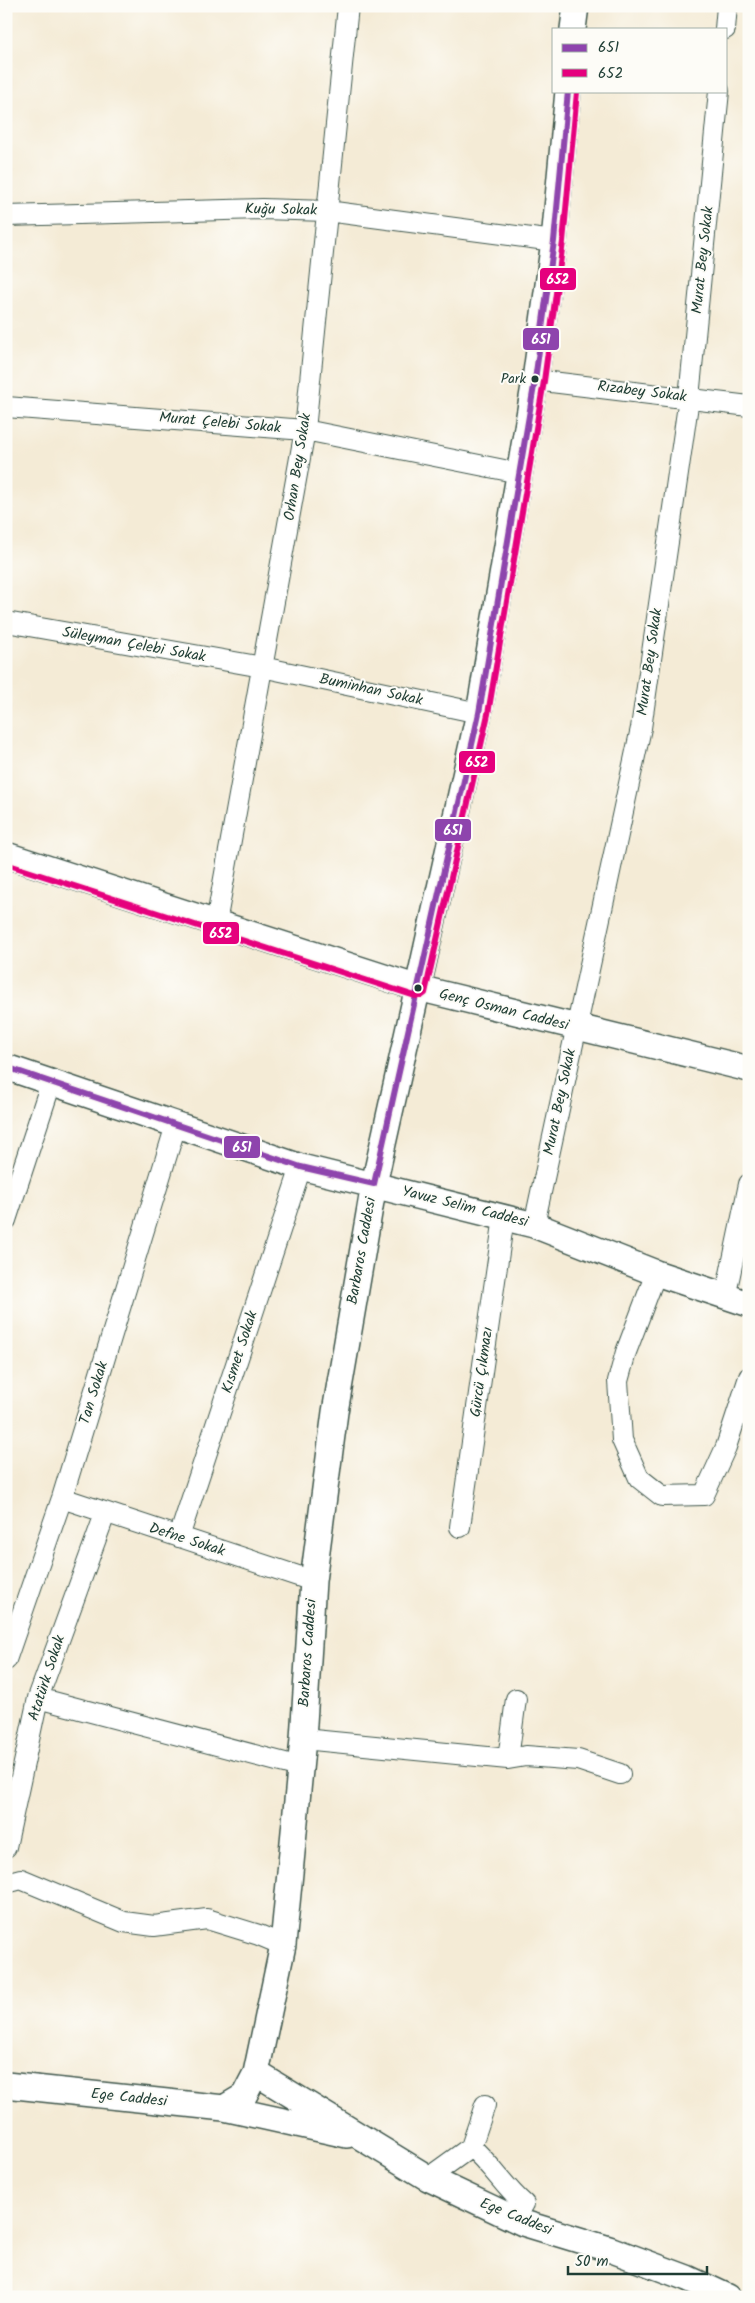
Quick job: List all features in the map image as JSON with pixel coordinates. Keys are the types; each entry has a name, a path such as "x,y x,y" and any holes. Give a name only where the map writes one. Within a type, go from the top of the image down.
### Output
{"street":[{"name":"Orhan Bey Sokak","path":"216,923 305,430 348,6"},
{"path":"574,28 576,6"},
{"path":"725,28 727,6"},
{"name":"Barbaros Caddesi","path":"224,2108 244,2096 256,2073 283,1945 303,1739 313,1581 335,1412 374,1184 479,713 536,380 554,241 568,92"},
{"name":"Murat Bey Sokak","path":"534,1225 641,728 689,398 719,92"},
{"name":"Kuğu Sokak","path":"6,216 262,208 327,211 554,241"},
{"name":"Rızabey Sokak","path":"536,380 749,406"},
{"name":"Murat Çelebi Sokak","path":"6,406 305,430 519,473"},
{"name":"Süleyman Çelebi Sokak","path":"6,622 262,667"},
{"name":"Buminhan Sokak","path":"262,667 479,713"},
{"name":"Genç Osman Caddesi","path":"6,855 418,988 749,1069"},
{"name":"Yavuz Selim Caddesi","path":"6,1066 300,1167 534,1225 656,1273 725,1298 749,1304"},
{"path":"6,1220 52,1083"},
{"name":"Tan Sokak","path":"6,1660 62,1498 176,1124"},
{"name":"Kısmet Sokak","path":"179,1537 300,1167"},
{"path":"725,1298 749,1184"},
{"name":"Gürcü Çıkmazı","path":"460,1527 504,1217"},
{"path":"656,1273 626,1352 618,1381 622,1440 639,1478 662,1496 704,1495 726,1447 749,1377"},
{"name":"Defne Sokak","path":"62,1498 105,1514 313,1581"},
{"name":"Atatürk Sokak","path":"6,1847 38,1698 105,1514"},
{"path":"38,1698 300,1767"},
{"path":"508,1759 516,1698"},
{"path":"303,1739 508,1759 526,1756 578,1760 620,1774"},
{"path":"6,1883 21,1879 124,1922 154,1926 206,1919 259,1935 283,1945"},
{"name":"Ege Caddesi","path":"256,2073 369,2140 428,2178 524,2222 687,2278 728,2297"},
{"name":"Ege Caddesi","path":"6,2085 224,2108 369,2140"},
{"path":"428,2178 471,2146 485,2105"},
{"path":"471,2146 487,2160 507,2190 524,2204"}],"transit line":[{"name":"651","path":"6,1067 301,1167 374,1184 479,713 535,380 554,241 568,92"},
{"name":"652","path":"6,864 415,996 421,996 425,993 488,714 544,381 563,242 577,92"}],"place":[{"name":"Park","path":"535,379"}]}
